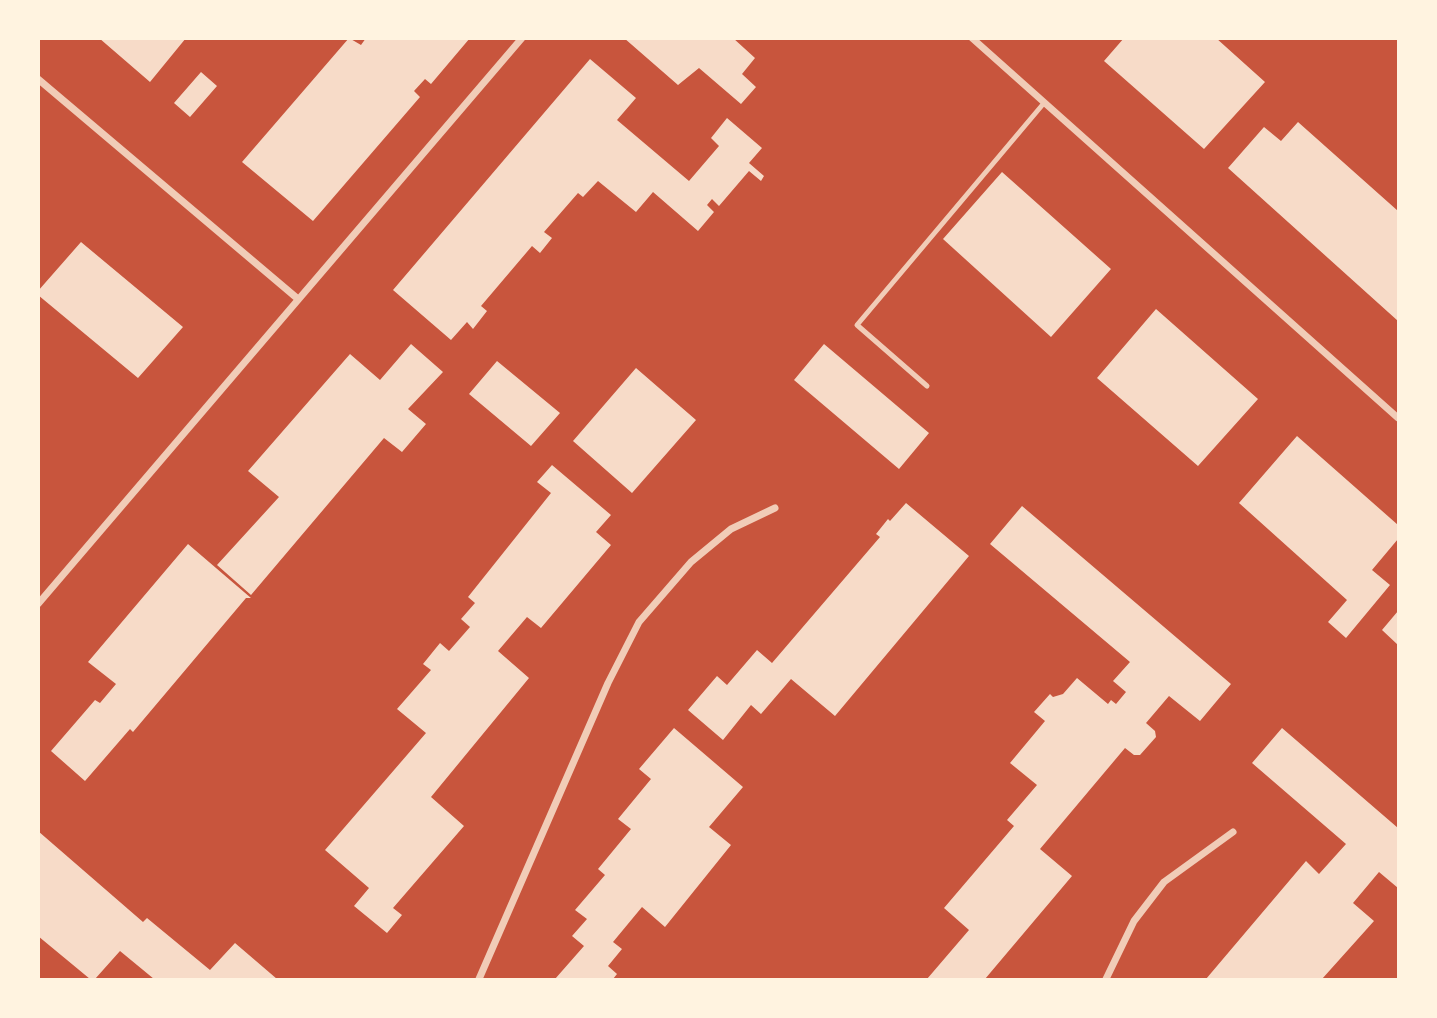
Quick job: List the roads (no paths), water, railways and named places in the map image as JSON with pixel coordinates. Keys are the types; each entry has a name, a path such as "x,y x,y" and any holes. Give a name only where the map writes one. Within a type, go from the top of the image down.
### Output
{"street":[{"path":"38,604 522,38"},
{"path":"972,38 1398,418"},
{"path":"38,79 298,299"},
{"path":"479,979 608,683 639,622 691,562 731,529 775,508"},
{"path":"1106,979 1134,921 1164,882 1233,832"}],"lane":[{"path":"927,386 857,325 1044,103"}]}
